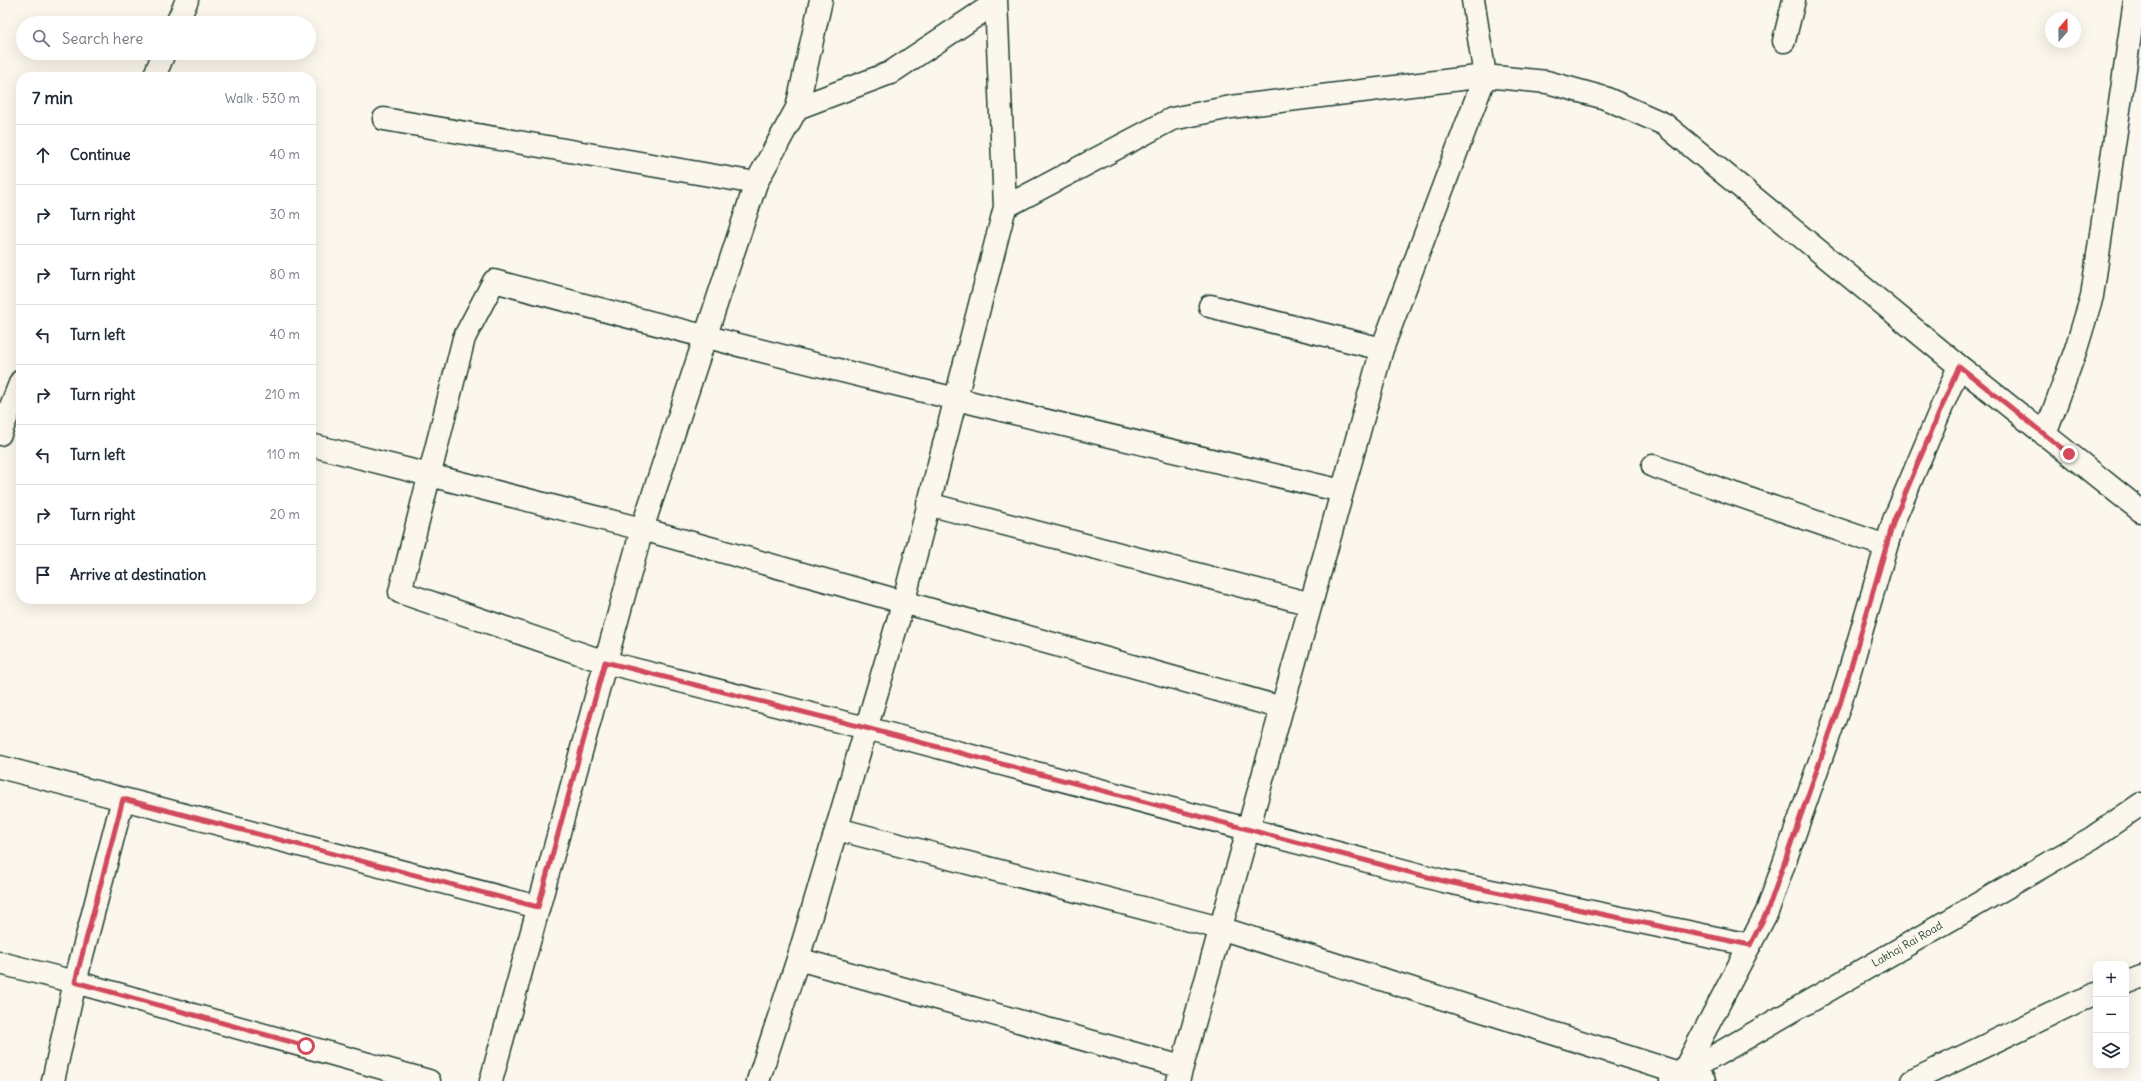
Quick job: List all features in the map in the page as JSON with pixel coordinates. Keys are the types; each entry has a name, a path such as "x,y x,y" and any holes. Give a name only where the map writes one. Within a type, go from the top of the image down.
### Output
{"street":[{"path":"181,16 187,0"},
{"path":"491,1081 642,529 756,183 797,108 821,0"},
{"path":"798,959 1180,1074 1382,349 1485,76 1473,0"},
{"path":"1784,42 1794,0"},
{"path":"2045,435 2076,349 2092,296 2136,0"},
{"path":"797,108 890,73 996,2"},
{"path":"758,1081 798,959 903,604 1005,207 996,2"},
{"path":"156,72 161,60"},
{"path":"1005,207 1172,119 1231,107 1485,76 1547,82 1605,98 1664,124 1959,366 2141,511"},
{"path":"384,119 756,183"},
{"path":"1342,491 955,400 704,338 494,281 464,338 400,592 605,662 866,728 1443,881 1750,945"},
{"path":"1210,306 1382,349"},
{"path":"1677,1077 1767,912 1840,704 1894,520 1959,366"},
{"path":"0,434 16,394"},
{"path":"316,446 642,529 903,604 1282,708"},
{"path":"1653,466 1886,546"},
{"path":"928,504 1311,604"},
{"path":"0,768 538,907"},
{"path":"53,1081 75,982 123,799"},
{"name":"Lakhaj Rai Road","path":"1677,1077 2092,838 2141,804"},
{"path":"837,829 1220,928 1677,1077 1704,1081"},
{"path":"0,963 75,982 429,1081"},
{"path":"2129,982 2141,977"},
{"path":"1912,1081 2093,995"}],"route":[{"path":"306,1046 75,982 123,799 538,907 605,662 866,728 1443,881 1750,945 1767,912 1840,704 1894,520 1959,366 2069,454"}]}
